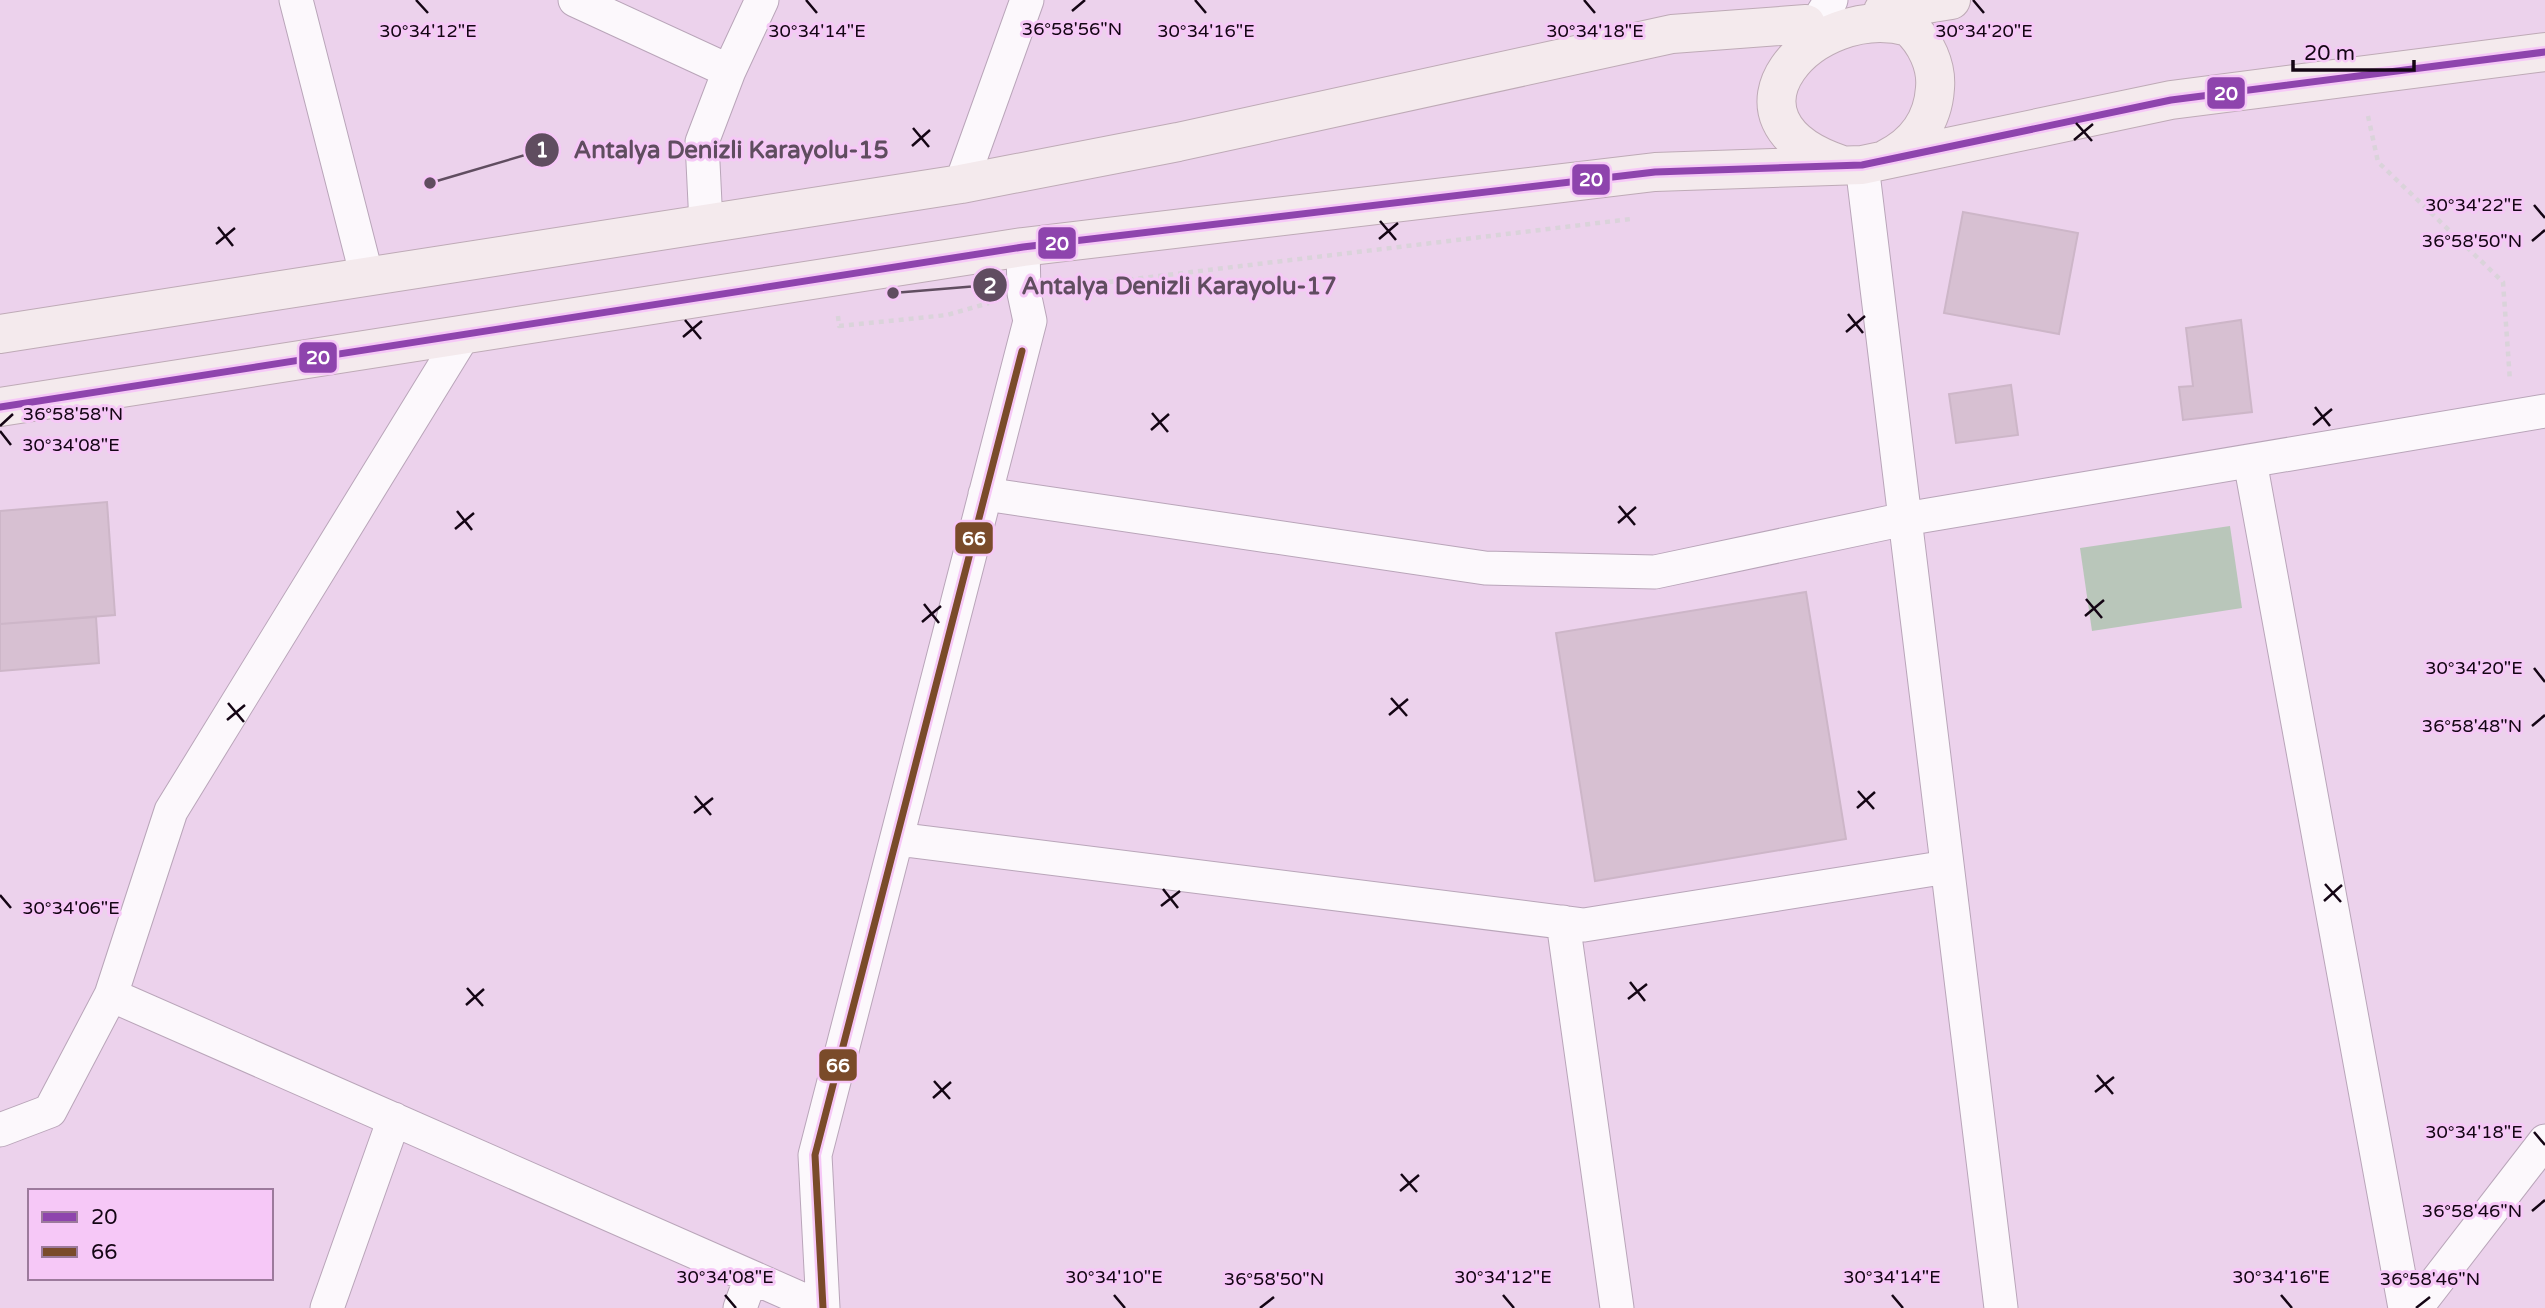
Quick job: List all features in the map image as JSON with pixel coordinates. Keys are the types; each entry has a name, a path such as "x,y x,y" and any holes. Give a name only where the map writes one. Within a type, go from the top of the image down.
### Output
{"highway":[{"path":"1883,11 1951,0"},
{"path":"0,334 961,184 1178,142 1672,34 1844,8 1864,7 1883,11 1900,20 1921,40 1934,67 1936,86 1933,106 1920,132 1899,153 1862,164 1823,158 1805,148 1791,133 1782,115 1777,95 1777,75 1787,47 1820,12"},
{"path":"0,407 1023,247 1655,172 1862,164 2171,100 2545,52"}],"street":[{"path":"296,0 367,277"},
{"path":"575,0 729,71"},
{"path":"706,224 702,142 729,71 762,0"},
{"path":"961,184 1027,0"},
{"path":"1862,164 2001,1308"},
{"path":"111,995 822,1308 815,1155 1030,321 1024,293 1023,247"},
{"path":"0,1130 50,1111 111,995 171,811 464,334"},
{"path":"985,494 1485,568 1655,572 1905,519 2545,411"},
{"path":"2250,461 2405,1308"},
{"path":"897,839 1584,925 1947,867"},
{"path":"1563,922 1608,1305"},
{"path":"327,1308 394,1119"},
{"path":"2416,1308 2545,1142"},
{"path":"740,1308 751,1277"}],"path":[{"path":"2359,76 2378,162 2503,282 2512,417"},
{"path":"850,312 837,314 839,326 947,316 1024,293 1639,218"}],"green space":[{"path":"2230,526 2242,608 2092,631 2080,548"}],"building":[{"path":"1963,212 2078,233 2059,334 1944,313"},
{"path":"2241,320 2252,412 2183,420 2179,387 2193,386 2186,328"},
{"path":"2011,385 2018,435 1956,443 1949,394"},
{"path":"107,502 115,615 0,624 0,511"},
{"path":"1806,592 1846,839 1595,881 1556,633"},
{"path":"96,617 99,663 0,671 0,624"}],"transit line":[{"name":"20","path":"0,407 1023,247 1655,172 1862,165 2171,100 2545,52"},
{"name":"66","path":"823,1308 815,1155 1022,351"}],"place":[{"name":"Antalya Denizli Karayolu-15","path":"430,183"},
{"name":"Antalya Denizli Karayolu-17","path":"893,293"}]}
